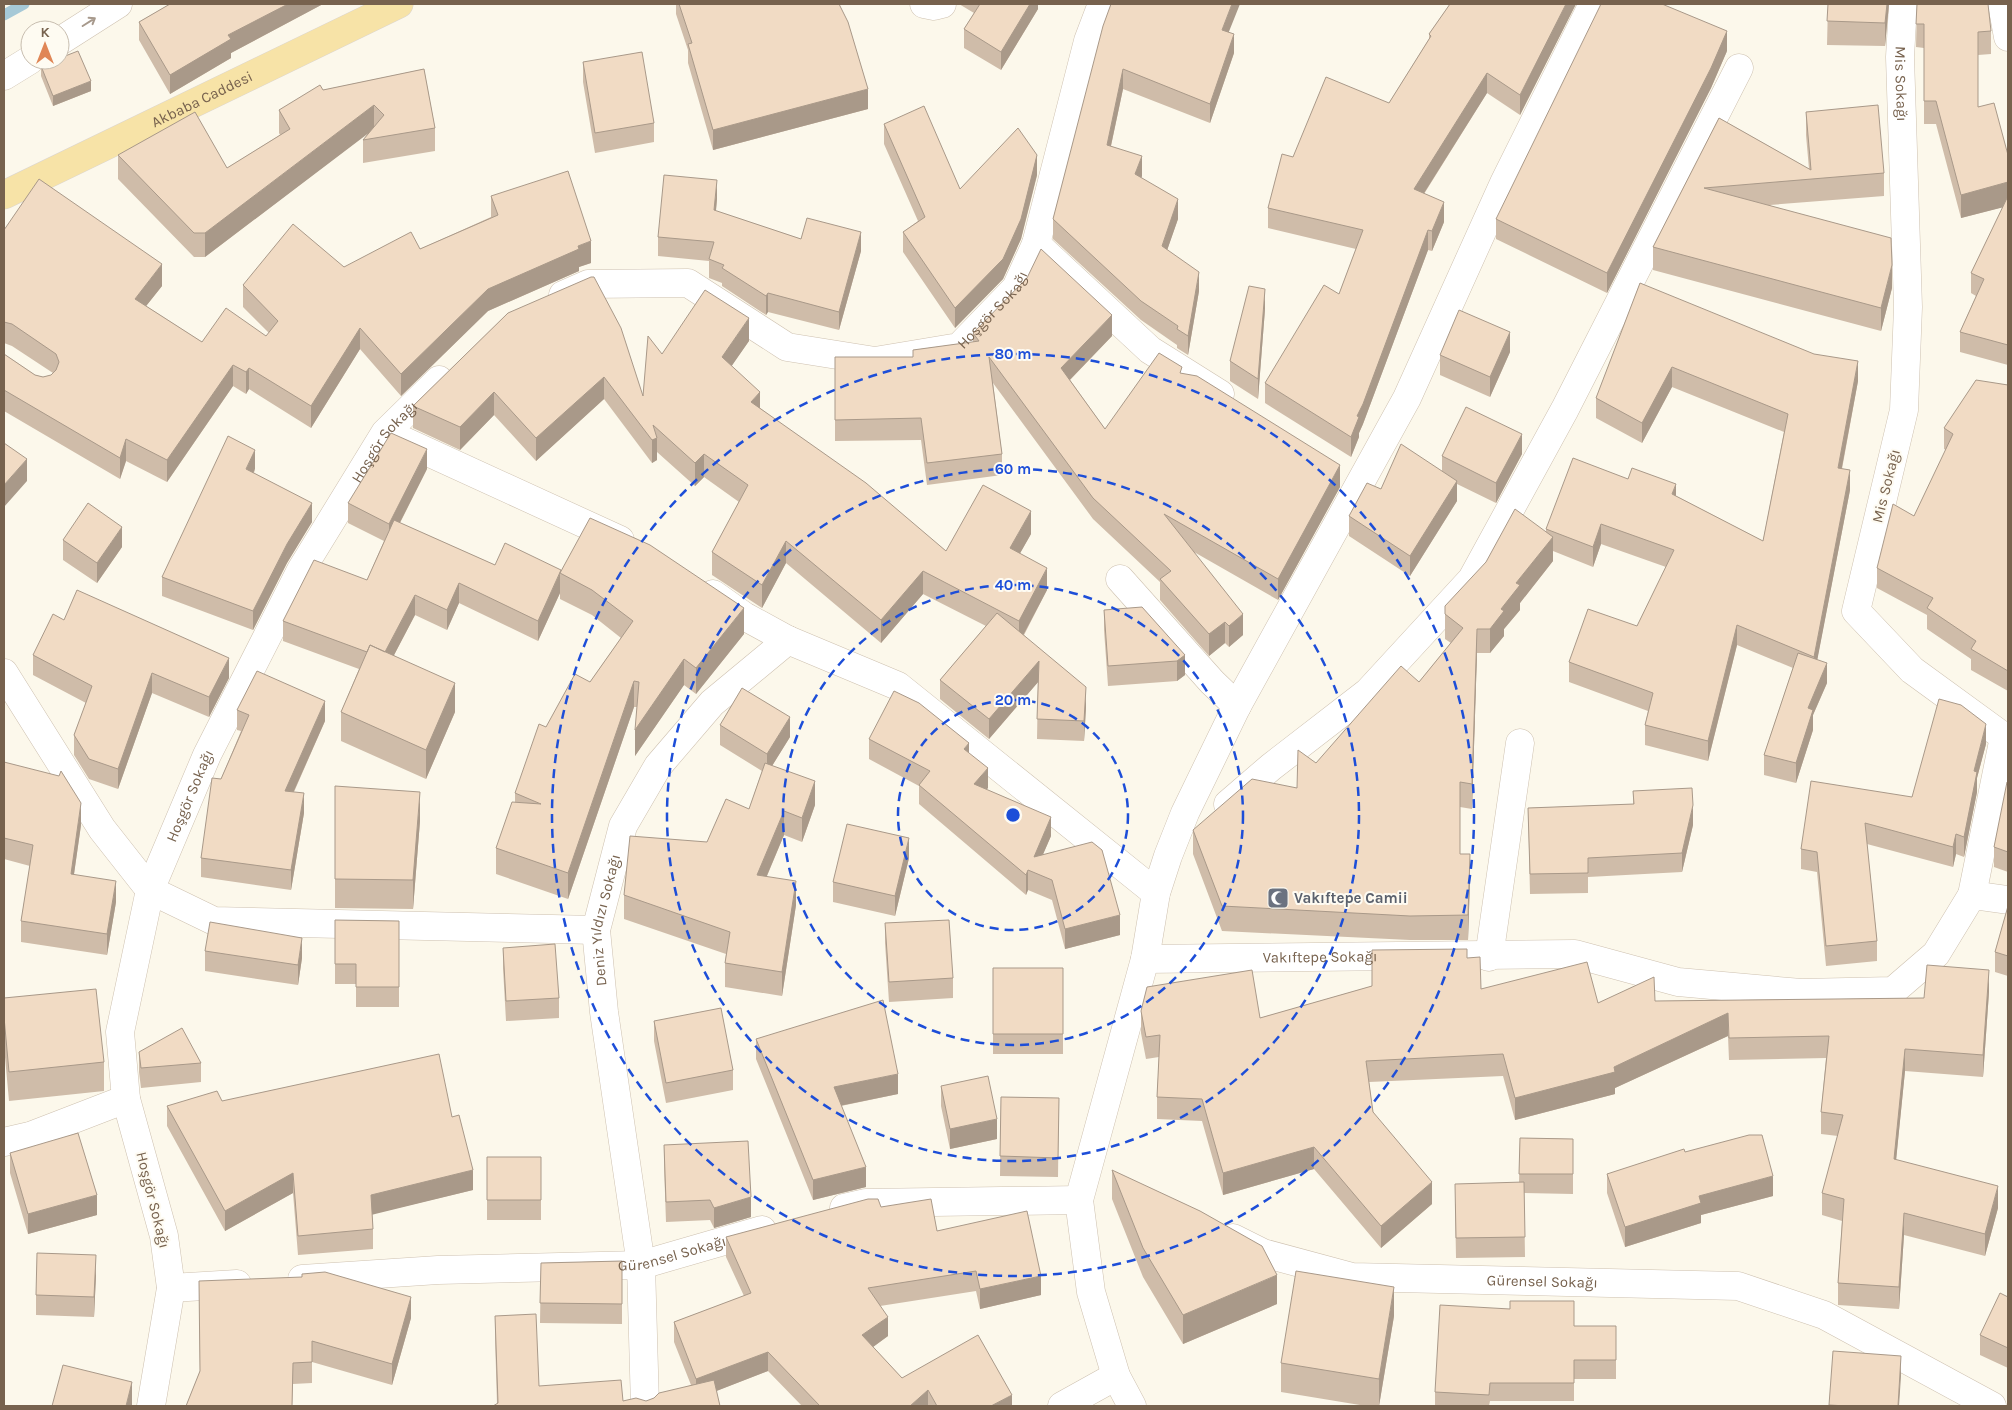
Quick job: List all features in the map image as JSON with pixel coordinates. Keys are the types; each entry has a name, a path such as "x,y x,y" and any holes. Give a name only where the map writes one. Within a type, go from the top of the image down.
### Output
{"main road":[{"name":"Akbaba Caddesi","path":"4,195 399,4"}],"street":[{"path":"70,34 118,4"},
{"path":"924,4 934,6 942,4"},
{"name":"Hoşgör Sokağı","path":"543,303 588,284 688,283 787,347 875,361 959,347 1016,288 1036,244 1088,41 1102,4"},
{"path":"1132,1406 1116,1376 1092,1292 1079,1200 1145,959 1156,893 1168,856 1185,814 1236,706 1352,476 1407,398 1504,183 1593,4"},
{"name":"Mis Sokağı","path":"1902,4 1900,57 1908,308 1904,410 1856,611 1912,670 2004,737 1972,895"},
{"path":"2002,4 2008,36"},
{"path":"4,76 20,66"},
{"path":"1168,856 1271,767 1368,692 1472,579 1565,408 1739,68"},
{"path":"1036,244 1150,350 1243,408"},
{"name":"Hoşgör Sokağı","path":"151,1406 171,1288 164,1236 126,1099 120,1032 150,890 207,755 301,570 385,433 456,364"},
{"path":"385,433 640,549"},
{"path":"689,578 744,616 788,640 898,686 1156,893"},
{"path":"1120,579 1212,682 1236,706"},
{"name":"Deniz Yıldızı Sokağı","path":"645,1406 641,1265 604,1012 596,930 623,826 658,766 712,703 788,640"},
{"path":"4,673 102,830 150,890 214,921 596,930"},
{"path":"1489,957 1520,743"},
{"path":"1972,895 2008,900"},
{"name":"Vakıftepe Sokağı","path":"1145,959 1489,957 1575,954 1678,982 1801,993 1893,991 1936,954 1972,895"},
{"path":"4,1142 30,1136 126,1099"},
{"path":"1089,1168 1115,1180"},
{"path":"818,1215 866,1203 1079,1200"},
{"name":"Gürensel Sokağı","path":"171,1288 438,1270 641,1265 790,1222"},
{"name":"Gürensel Sokağı","path":"1207,1224 1263,1253 1352,1277 1738,1286 1824,1315 1992,1406"},
{"path":"1062,1406 1116,1376"}],"building":[{"path":"170,4 288,4 228,35 231,39 170,75 139,22"},
{"path":"679,4 839,4 848,22 868,89 713,130 688,44 692,43"},
{"path":"980,4 1030,4 1001,52 964,29"},
{"path":"1111,4 1232,4 1222,30 1234,34 1210,104 1123,69 1107,145 1142,156 1135,174 1178,199 1162,246 1199,272 1188,336 1177,329 1178,326 1141,301 1053,219 1103,26"},
{"path":"1450,4 1566,4 1520,95 1487,73 1414,189 1444,202 1432,231 1428,230 1357,416 1359,417 1351,437 1265,383 1324,285 1339,294 1363,230 1268,208 1282,154 1293,157 1326,77 1389,103 1431,36 1429,34"},
{"path":"1601,4 1662,4 1727,31 1711,68 1607,273 1496,219"},
{"path":"1828,4 1887,4 1885,23 1827,21"},
{"path":"1917,4 1988,4 1991,31 1978,32 1978,107 1994,103 2008,155 2008,182 1961,195 1936,101 1924,101 1924,24 1916,24"},
{"path":"78,51 91,81 53,96 43,70 70,70 70,54"},
{"path":"642,52 654,123 595,133 583,62"},
{"path":"424,69 435,128 363,140 384,115 374,105 205,233 194,233 118,155 195,112 227,168 290,129 279,110 320,85 323,90"},
{"path":"1878,105 1884,173 1704,188 1891,238 1892,265 1881,308 1653,247 1719,118 1811,170 1806,112"},
{"path":"924,106 960,189 1018,128 1037,155 1021,219 1003,259 955,308 903,232 925,217 884,124"},
{"path":"568,171 591,241 578,246 579,249 488,289 401,374 360,328 311,406 249,368 246,372 233,365 167,460 126,439 120,458 4,390 4,354 35,375 43,377 51,375 56,370 59,362 56,354 12,324 4,322 4,230 39,179 162,264 135,299 202,342 226,308 266,336 278,321 243,285 293,224 344,267 411,232 420,249 498,215 491,196"},
{"path":"664,175 717,180 714,210 801,239 807,218 861,232 839,312 768,293 766,296 722,268 724,265 709,259 714,242 658,237"},
{"path":"2008,196 2008,345 1960,332 1984,279 1971,273"},
{"path":"1041,249 1112,315 1061,368 1105,429 1159,353 1182,367 1180,373 1197,376 1340,465 1278,579 1164,514 1243,614 1229,626 1225,622 1209,634 1160,579 1171,571 1093,498 989,357 1002,454 927,463 921,418 835,420 835,357 913,357 913,350 979,341 973,333 1027,278"},
{"path":"594,277 621,328 643,396 648,336 662,354 705,290 749,318 722,357 760,392 751,402 866,483 946,551 983,485 1031,511 1010,548 1047,568 1019,621 923,571 881,620 786,541 762,585 712,552 748,485 704,454 695,463 653,425 657,438 652,440 604,377 536,438 494,392 460,427 413,406 508,313"},
{"path":"1640,283 1814,354 1858,361 1838,468 1850,470 1814,657 1737,625 1708,741 1645,725 1653,693 1569,662 1588,609 1637,626 1674,550 1601,524 1593,547 1546,529 1573,458 1628,479 1632,468 1676,484 1672,494 1763,541 1788,414 1672,367 1642,423 1596,398"},
{"path":"1249,286 1265,289 1258,379 1230,361"},
{"path":"1459,310 1510,332 1490,377 1440,355"},
{"path":"1976,380 2008,385 2008,671 1971,649 1976,641 1927,608 1933,598 1877,568 1893,504 1914,516 1953,434 1944,428"},
{"path":"1466,407 1522,434 1496,483 1442,456"},
{"path":"391,433 427,449 389,524 348,503"},
{"path":"228,436 255,450 246,469 312,503 287,544 253,611 162,577"},
{"path":"4,443 27,459 4,485"},
{"path":"1401,444 1457,481 1410,556 1349,516 1367,483 1381,489"},
{"path":"88,503 122,527 97,563 63,540"},
{"path":"1515,509 1553,537 1516,583 1520,585 1501,609 1504,611 1490,629 1477,629 1472,784 1460,782 1460,854 1470,854 1468,915 1410,916 1222,906 1193,830 1252,779 1297,788 1298,750 1316,763 1401,666 1419,682 1463,628 1445,614 1445,606 1486,562"},
{"path":"590,518 650,545 744,608 696,668 684,659 635,730 639,682 634,681 568,873 496,848 512,802 541,804 515,793 539,724 546,727 575,674 590,682 633,621 592,590 560,573"},
{"path":"394,520 495,565 505,543 561,570 538,621 459,583 447,610 415,595 385,652 370,645 367,652 283,621 314,560 367,580"},
{"path":"77,590 229,658 209,697 152,673 118,769 89,759 74,735 92,686 33,655 53,614 64,620"},
{"path":"1142,607 1185,655 1177,661 1108,666 1104,610"},
{"path":"997,613 1086,687 1084,721 1037,719 1039,661 989,719 940,680"},
{"path":"370,645 455,683 426,750 341,712"},
{"path":"1798,653 1827,663 1808,708 1813,710 1796,763 1764,755"},
{"path":"257,671 325,701 285,791 304,793 291,870 201,858 212,778 221,779 249,715 237,710"},
{"path":"742,688 790,717 767,754 720,725"},
{"path":"894,691 919,703 969,743 964,749 988,768 974,784 1051,817 1034,857 1092,842 1102,850 1120,915 1065,929 1052,880 1028,870 1026,875 919,785 930,771 869,739"},
{"path":"1939,699 1961,705 1986,724 1974,771 1977,772 1964,837 1956,834 1953,847 1865,823 1877,941 1826,946 1817,852 1801,849 1811,781 1912,797"},
{"path":"4,762 59,776 61,771 81,803 71,874 116,881 107,934 21,921 33,845 4,838"},
{"path":"765,763 815,781 802,818 784,811 757,875 796,881 782,972 725,963 730,932 624,895 630,836 707,842 726,799 749,809"},
{"path":"2008,782 2008,852 1994,847"},
{"path":"335,786 420,792 413,880 335,879"},
{"path":"1692,788 1693,805 1682,853 1588,858 1588,873 1530,874 1528,808 1634,804 1633,791"},
{"path":"847,824 909,838 895,896 833,882"},
{"path":"2008,906 2008,956 1995,952"},
{"path":"335,920 399,921 399,987 356,987 356,964 335,964"},
{"path":"949,920 953,978 889,982 885,923"},
{"path":"210,922 302,938 298,965 205,951"},
{"path":"555,944 559,998 506,1001 503,948"},
{"path":"1467,949 1467,958 1480,957 1481,989 1587,962 1598,1003 1654,977 1655,1001 1924,998 1927,965 1989,970 1983,1055 1905,1049 1894,1159 1998,1186 1985,1234 1904,1213 1899,1287 1838,1283 1844,1199 1822,1193 1843,1115 1821,1112 1829,1036 1729,1038 1728,1013 1614,1067 1615,1072 1515,1098 1503,1054 1366,1061 1373,1112 1432,1182 1381,1226 1314,1147 1223,1173 1202,1099 1157,1097 1160,1035 1146,1037 1141,1011 1147,987 1252,970 1260,1018 1372,986 1372,950"},
{"path":"993,968 1063,968 1063,1034 993,1034"},
{"path":"96,989 104,1062 9,1072 4,998"},
{"path":"883,1000 898,1074 834,1087 866,1167 813,1180 756,1039"},
{"path":"721,1008 733,1070 666,1083 654,1021"},
{"path":"182,1028 201,1063 141,1068 139,1052"},
{"path":"439,1054 452,1117 459,1115 473,1170 371,1195 373,1229 298,1236 293,1173 225,1211 167,1106 217,1091 222,1101"},
{"path":"988,1076 997,1119 950,1129 941,1086"},
{"path":"1001,1097 1059,1098 1058,1158 1000,1156"},
{"path":"78,1133 97,1195 28,1214 10,1153"},
{"path":"1749,1135 1762,1135 1773,1176 1699,1196 1701,1203 1625,1227 1607,1174 1684,1149 1685,1152"},
{"path":"1520,1138 1573,1139 1573,1174 1519,1174"},
{"path":"748,1141 751,1197 714,1208 710,1200 666,1202 664,1145"},
{"path":"487,1157 541,1157 541,1200 487,1200"},
{"path":"1112,1170 1200,1211 1262,1246 1277,1275 1183,1315 1143,1248"},
{"path":"1524,1182 1525,1237 1456,1238 1455,1184"},
{"path":"868,1199 878,1199 881,1207 931,1199 937,1231 1027,1211 1041,1276 980,1289 976,1271 868,1288 888,1317 862,1335 902,1378 978,1335 1012,1395 991,1406 937,1406 928,1390 910,1406 820,1406 768,1352 696,1379 674,1322 751,1293 726,1237"},
{"path":"37,1253 96,1255 94,1297 36,1295"},
{"path":"622,1261 622,1304 540,1303 541,1263"},
{"path":"1296,1271 1394,1287 1379,1379 1281,1363"},
{"path":"325,1272 411,1297 392,1364 312,1341 312,1362 293,1363 292,1406 186,1406 200,1371 199,1281 302,1277 302,1274"},
{"path":"2000,1293 2008,1297 2008,1348 1980,1335"},
{"path":"1510,1301 1574,1301 1574,1326 1616,1326 1616,1360 1574,1360 1574,1383 1490,1383 1489,1395 1435,1392 1440,1305 1510,1309"},
{"path":"536,1314 539,1386 621,1380 623,1401 636,1398 646,1401 654,1398 659,1393 714,1380 720,1406 493,1406 498,1403 495,1316"},
{"path":"1833,1351 1901,1356 1898,1406 1829,1405"},
{"path":"63,1365 132,1382 126,1406 52,1406"}],"waterway":[{"path":"4,15 24,4"}],"place":[{"name":"Vakıftepe Camii","path":"1278,898"}]}
